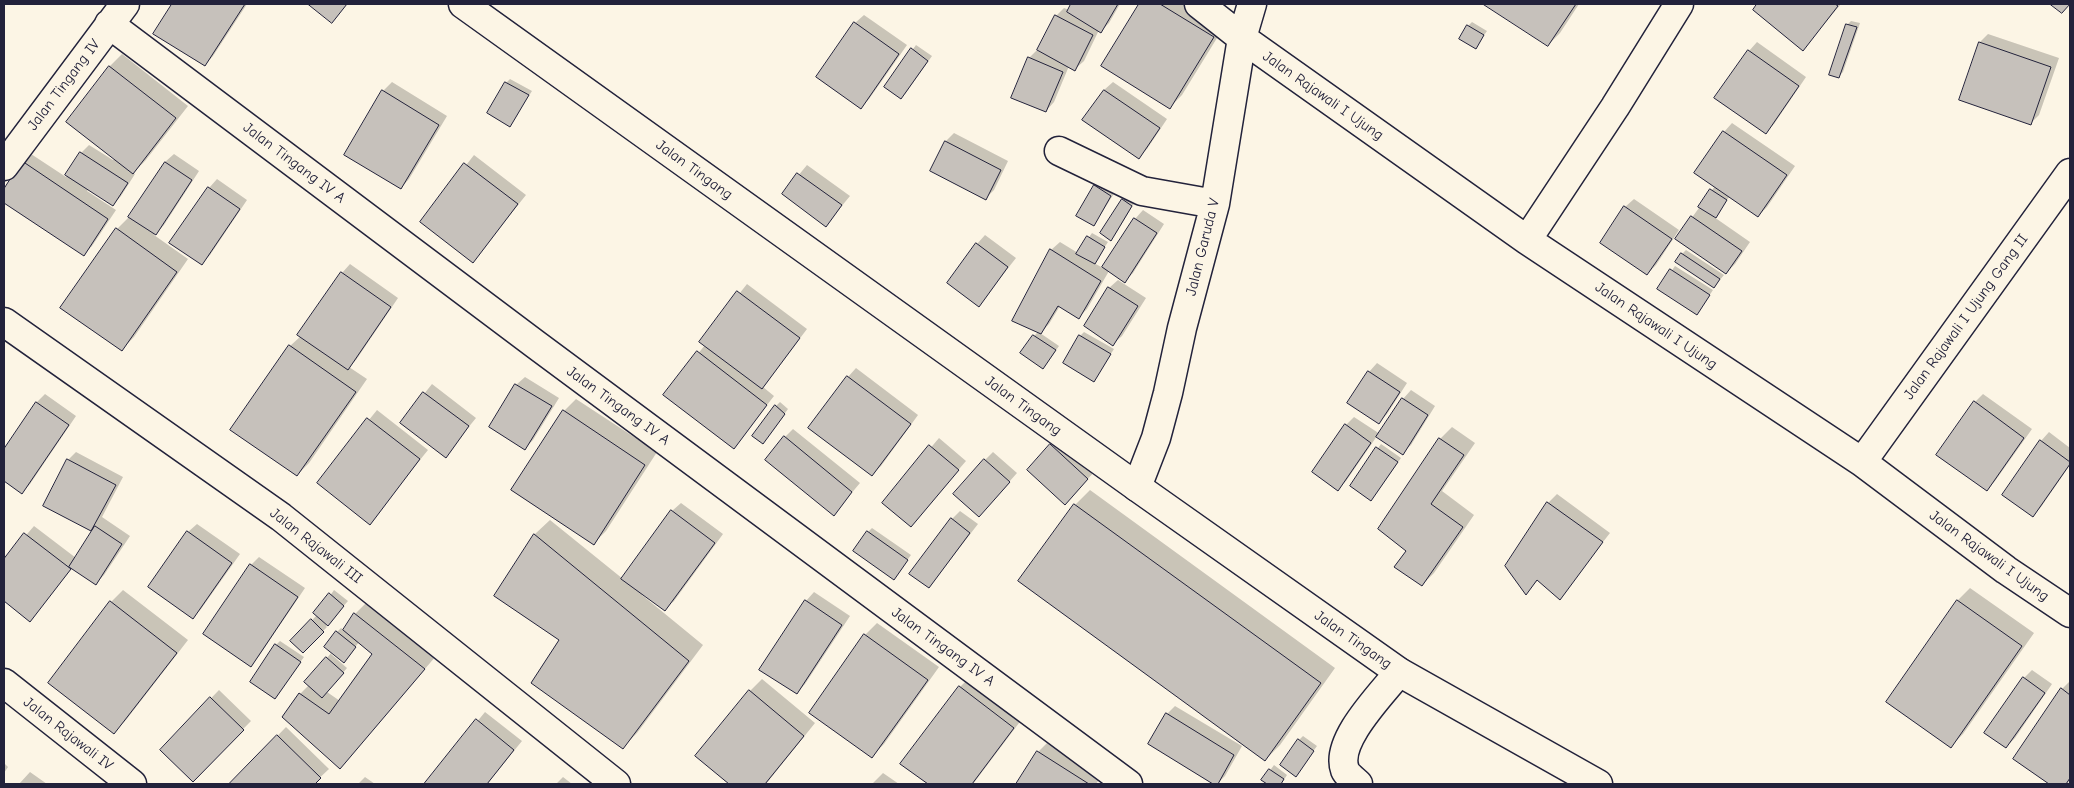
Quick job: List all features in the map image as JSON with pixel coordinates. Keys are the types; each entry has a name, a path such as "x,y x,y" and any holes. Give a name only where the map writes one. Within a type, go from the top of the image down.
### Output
{"street":[{"name":"Jalan Tingang","path":"464,4 1137,487 1399,672 1598,784"},
{"name":"Jalan Rajawali I Ujung","path":"1199,4 1242,38 1527,240 1862,462 2006,570 2070,613"},
{"name":"Jalan Garuda V","path":"1137,487 1156,438 1182,328 1215,204 1242,38 1252,4"},
{"path":"1527,240 1616,107 1678,4"},
{"name":"Jalan Tingang IV","path":"4,166 117,14"},
{"name":"Jalan Tingang IV A","path":"117,14 534,344 1128,784"},
{"path":"1059,151 1142,191 1215,204"},
{"name":"Jalan Rajawali I Ujung Gang II","path":"1862,462 2070,173"},
{"name":"Jalan Rajawali III","path":"4,322 281,517 616,784"},
{"path":"1358,784 1345,771 1343,754 1351,734 1399,672"},
{"name":"Jalan Rajawali IV","path":"4,683 132,784"}],"building":[{"path":"172,4 245,4 205,66 153,34"},
{"path":"308,4 347,4 332,23"},
{"path":"1071,4 1118,4 1101,33 1067,12"},
{"path":"1139,4 1160,4 1214,37 1170,109 1101,66"},
{"path":"1483,4 1576,4 1548,46"},
{"path":"1757,4 1835,4 1838,6 1803,51 1753,10"},
{"path":"2050,4 2070,4 2062,13"},
{"path":"1055,15 1093,35 1075,71 1037,50"},
{"path":"854,22 899,54 861,109 816,77"},
{"path":"1846,24 1857,27 1839,78 1829,75"},
{"path":"1467,25 1484,35 1476,49 1459,39"},
{"path":"1979,42 2051,67 2031,125 1959,100"},
{"path":"911,48 928,61 901,99 884,87"},
{"path":"1748,50 1799,86 1766,134 1714,98"},
{"path":"1028,57 1063,72 1046,112 1011,98"},
{"path":"109,66 176,118 133,174 66,122"},
{"path":"505,82 529,95 510,127 487,113"},
{"path":"382,90 439,125 401,189 344,155"},
{"path":"1104,90 1160,128 1139,159 1082,120"},
{"path":"1723,131 1787,175 1758,217 1694,173"},
{"path":"945,141 1001,170 986,200 930,171"},
{"path":"80,152 128,183 113,206 65,175"},
{"path":"22,161 108,219 84,256 4,203 4,189"},
{"path":"165,162 192,180 156,235 128,217"},
{"path":"464,163 518,204 473,263 420,222"},
{"path":"797,173 842,205 826,227 782,194"},
{"path":"1094,185 1111,196 1094,226 1076,216"},
{"path":"208,187 240,209 202,265 169,243"},
{"path":"1710,189 1727,200 1716,218 1698,207"},
{"path":"1122,199 1132,206 1111,241 1100,233"},
{"path":"1624,206 1672,239 1647,275 1600,243"},
{"path":"1691,216 1742,251 1726,274 1675,239"},
{"path":"1134,218 1157,233 1125,283 1102,267"},
{"path":"116,228 177,272 122,351 60,308"},
{"path":"1087,236 1105,247 1095,264 1076,254"},
{"path":"976,243 1008,267 979,307 947,283"},
{"path":"1050,249 1101,281 1079,319 1058,306 1041,334 1012,321"},
{"path":"1681,253 1720,279 1714,288 1675,262"},
{"path":"1670,269 1710,295 1697,315 1657,289"},
{"path":"341,272 391,307 348,370 297,335"},
{"path":"1108,287 1138,306 1113,346 1084,326"},
{"path":"737,291 800,338 762,389 699,342"},
{"path":"1033,335 1056,350 1043,369 1020,353"},
{"path":"1079,335 1111,354 1094,382 1063,363"},
{"path":"289,345 356,392 297,476 230,430"},
{"path":"697,351 767,405 734,449 663,395"},
{"path":"1368,371 1400,392 1379,424 1347,403"},
{"path":"847,376 911,424 872,476 808,428"},
{"path":"515,384 552,406 525,450 489,427"},
{"path":"423,392 469,426 446,458 400,423"},
{"path":"1402,398 1428,415 1403,455 1376,437"},
{"path":"1974,401 2024,438 1987,491 1936,455"},
{"path":"36,402 69,425 22,494 4,481 4,449"},
{"path":"775,405 785,414 763,444 752,436"},
{"path":"563,410 645,465 594,545 511,490"},
{"path":"367,418 420,459 370,525 317,483"},
{"path":"1345,424 1371,443 1338,491 1312,472"},
{"path":"784,436 852,492 834,516 765,460"},
{"path":"1439,438 1464,455 1431,504 1463,527 1422,586 1394,567 1406,551 1378,529"},
{"path":"2040,440 2070,462 2070,464 2033,517 2002,495"},
{"path":"1050,444 1088,479 1065,505 1027,470"},
{"path":"929,445 959,470 911,527 882,503"},
{"path":"1376,447 1398,462 1371,501 1350,486"},
{"path":"67,459 116,485 91,531 43,506"},
{"path":"984,459 1010,482 979,517 953,494"},
{"path":"1547,502 1603,542 1560,600 1537,580 1526,595 1505,566"},
{"path":"1074,504 1321,683 1265,761 1018,581"},
{"path":"671,510 715,543 665,611 621,579"},
{"path":"951,518 970,533 929,588 909,574"},
{"path":"95,526 122,544 96,585 69,567"},
{"path":"187,531 232,563 193,619 148,587"},
{"path":"867,531 908,560 894,580 853,551"},
{"path":"24,533 71,569 30,622 4,601 4,559"},
{"path":"534,534 689,661 623,749 531,683 559,640 494,596"},
{"path":"250,564 298,597 251,667 203,634"},
{"path":"329,593 344,606 328,626 313,613"},
{"path":"805,600 842,625 797,694 759,670"},
{"path":"1957,600 2022,646 1951,748 1886,702"},
{"path":"110,601 177,653 114,734 48,683"},
{"path":"354,613 425,669 340,769 282,717 299,693 329,714 372,654 343,630"},
{"path":"311,619 324,632 303,653 290,641"},
{"path":"336,631 356,647 344,663 324,647"},
{"path":"864,634 928,680 872,758 809,713"},
{"path":"275,644 301,662 275,699 250,682"},
{"path":"326,657 344,673 322,698 304,682"},
{"path":"2023,677 2045,693 2006,748 1984,733"},
{"path":"959,686 1014,728 972,784 928,784 900,764"},
{"path":"2061,688 2070,695 2070,778 2066,784 2049,784 2013,759"},
{"path":"749,690 804,736 765,784 729,784 695,756"},
{"path":"210,697 244,730 193,782 160,750"},
{"path":"1166,713 1234,755 1218,784 1213,784 1148,744"},
{"path":"476,719 514,750 487,784 424,784"},
{"path":"277,735 321,778 315,784 229,784"},
{"path":"1298,739 1314,751 1296,777 1280,765"},
{"path":"1037,751 1089,784 1016,784"},
{"path":"1269,769 1284,779 1281,784 1267,784 1261,780"}]}
